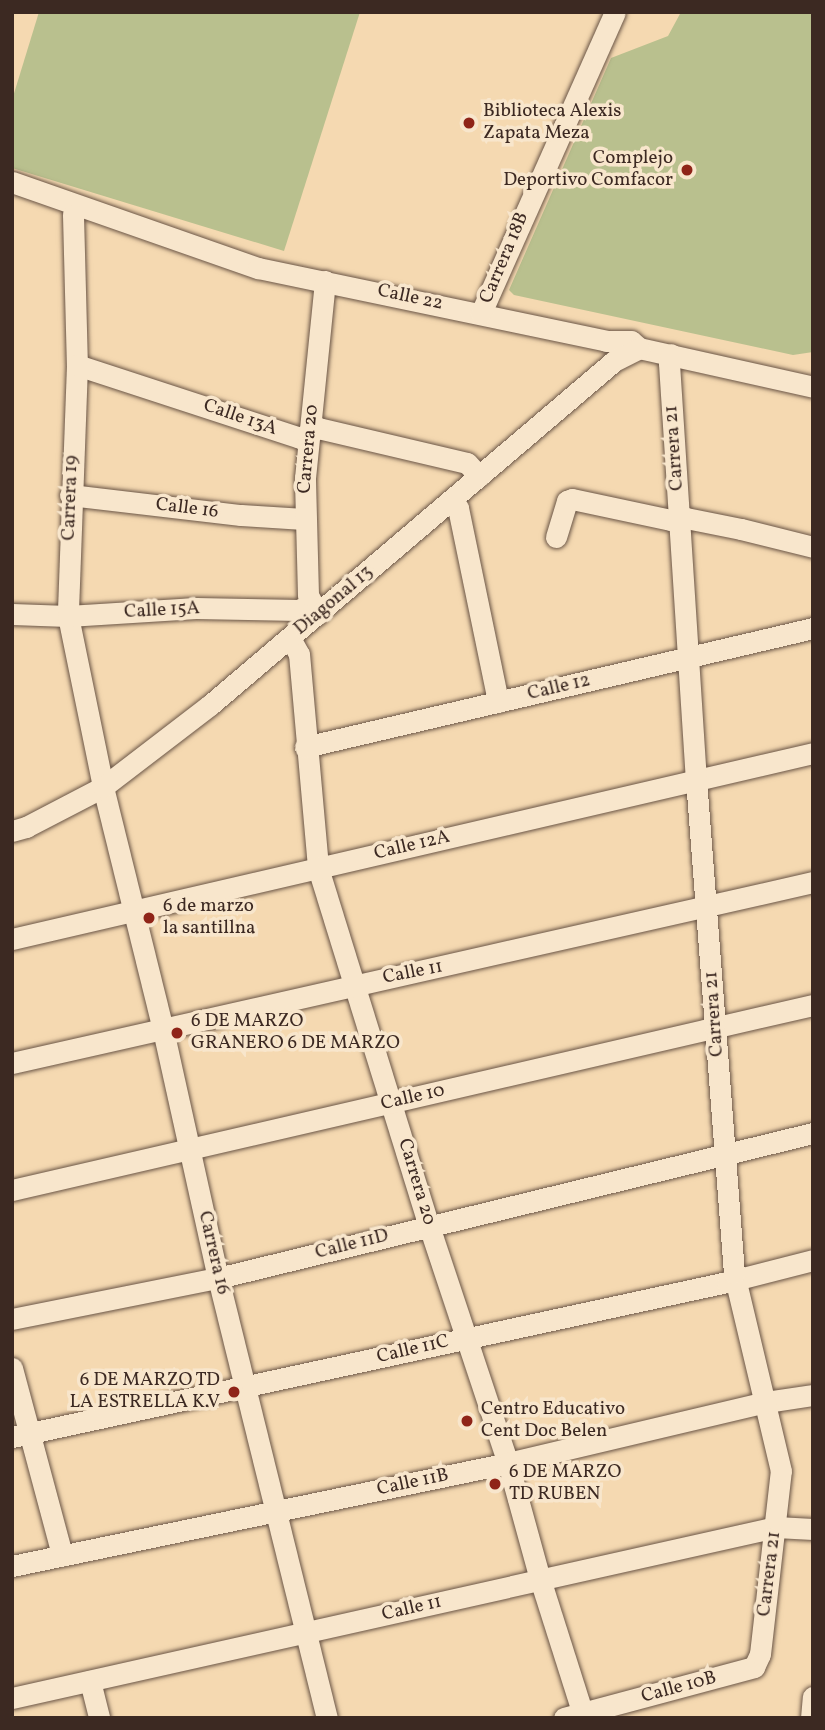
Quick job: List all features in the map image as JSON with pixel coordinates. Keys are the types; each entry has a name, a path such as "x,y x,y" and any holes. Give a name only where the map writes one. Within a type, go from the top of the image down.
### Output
{"street":[{"name":"Carrera 18B","path":"481,313 615,12"},
{"name":"Calle 22","path":"12,183 258,268 606,341 631,341 639,348 813,387"},
{"name":"Carrera 19","path":"76,206 73,215 77,365 68,617 103,787"},
{"name":"Carrera 20","path":"314,609 304,519 325,281"},
{"path":"606,341 614,361"},
{"name":"Diagonal 13","path":"12,831 26,827 103,787 290,638 314,609 452,500 614,361 639,348"},
{"name":"Carrera 21","path":"671,354 696,781 736,1279 781,1471 760,1654 754,1667"},
{"name":"Calle 13A","path":"77,365 300,438 318,428 467,463 479,476"},
{"name":"Calle 16","path":"71,495 241,515 304,519"},
{"path":"556,537 567,501 572,499 671,520 679,518 741,529 813,547"},
{"path":"452,500 458,508 498,702"},
{"name":"Calle 15A","path":"12,614 68,617 196,608 314,609"},
{"name":"Calle 12","path":"305,747 813,628"},
{"name":"Carrera 20","path":"290,638 299,654 305,747 318,868 429,1226 508,1463 577,1716"},
{"name":"Calle 12A","path":"12,939 813,753"},
{"name":"Carrera 16","path":"103,787 163,1030 218,1278 278,1511 327,1718"},
{"name":"Calle 11","path":"12,1063 356,984 497,956 813,882"},
{"name":"Calle 10","path":"12,1190 813,1005"},
{"name":"Calle 11D","path":"12,1320 218,1278 813,1133"},
{"name":"Calle 11C","path":"21,1436 247,1388 813,1260"},
{"path":"12,1368 21,1436 62,1555"},
{"name":"Calle 11B","path":"12,1566 508,1463 766,1402 813,1395"},
{"name":"Calle 11","path":"12,1698 776,1527 813,1529"},
{"name":"Calle 10B","path":"577,1716 754,1667"},
{"path":"90,1681 99,1718"},
{"path":"811,1718 813,1697"}],"green space":[{"path":"39,12 360,12 284,251 12,168 12,100"},
{"name":"Complejo Deportivo Comfacor","path":"681,12 813,12 813,352 793,355 514,295 509,290 611,58 668,36"}],"place":[{"name":"Biblioteca Alexis Zapata Meza","path":"469,123"},
{"name":"Complejo Deportivo Comfacor","path":"687,170"},
{"name":"6 de marzo la santillna","path":"149,918"},
{"name":"6 DE MARZO GRANERO 6 DE MARZO","path":"177,1033"},
{"name":"6 DE MARZO TD LA ESTRELLA K.V","path":"234,1392"},
{"name":"Centro Educativo Cent Doc Belen","path":"467,1421"},
{"name":"6 DE MARZO TD RUBEN","path":"495,1484"}]}
